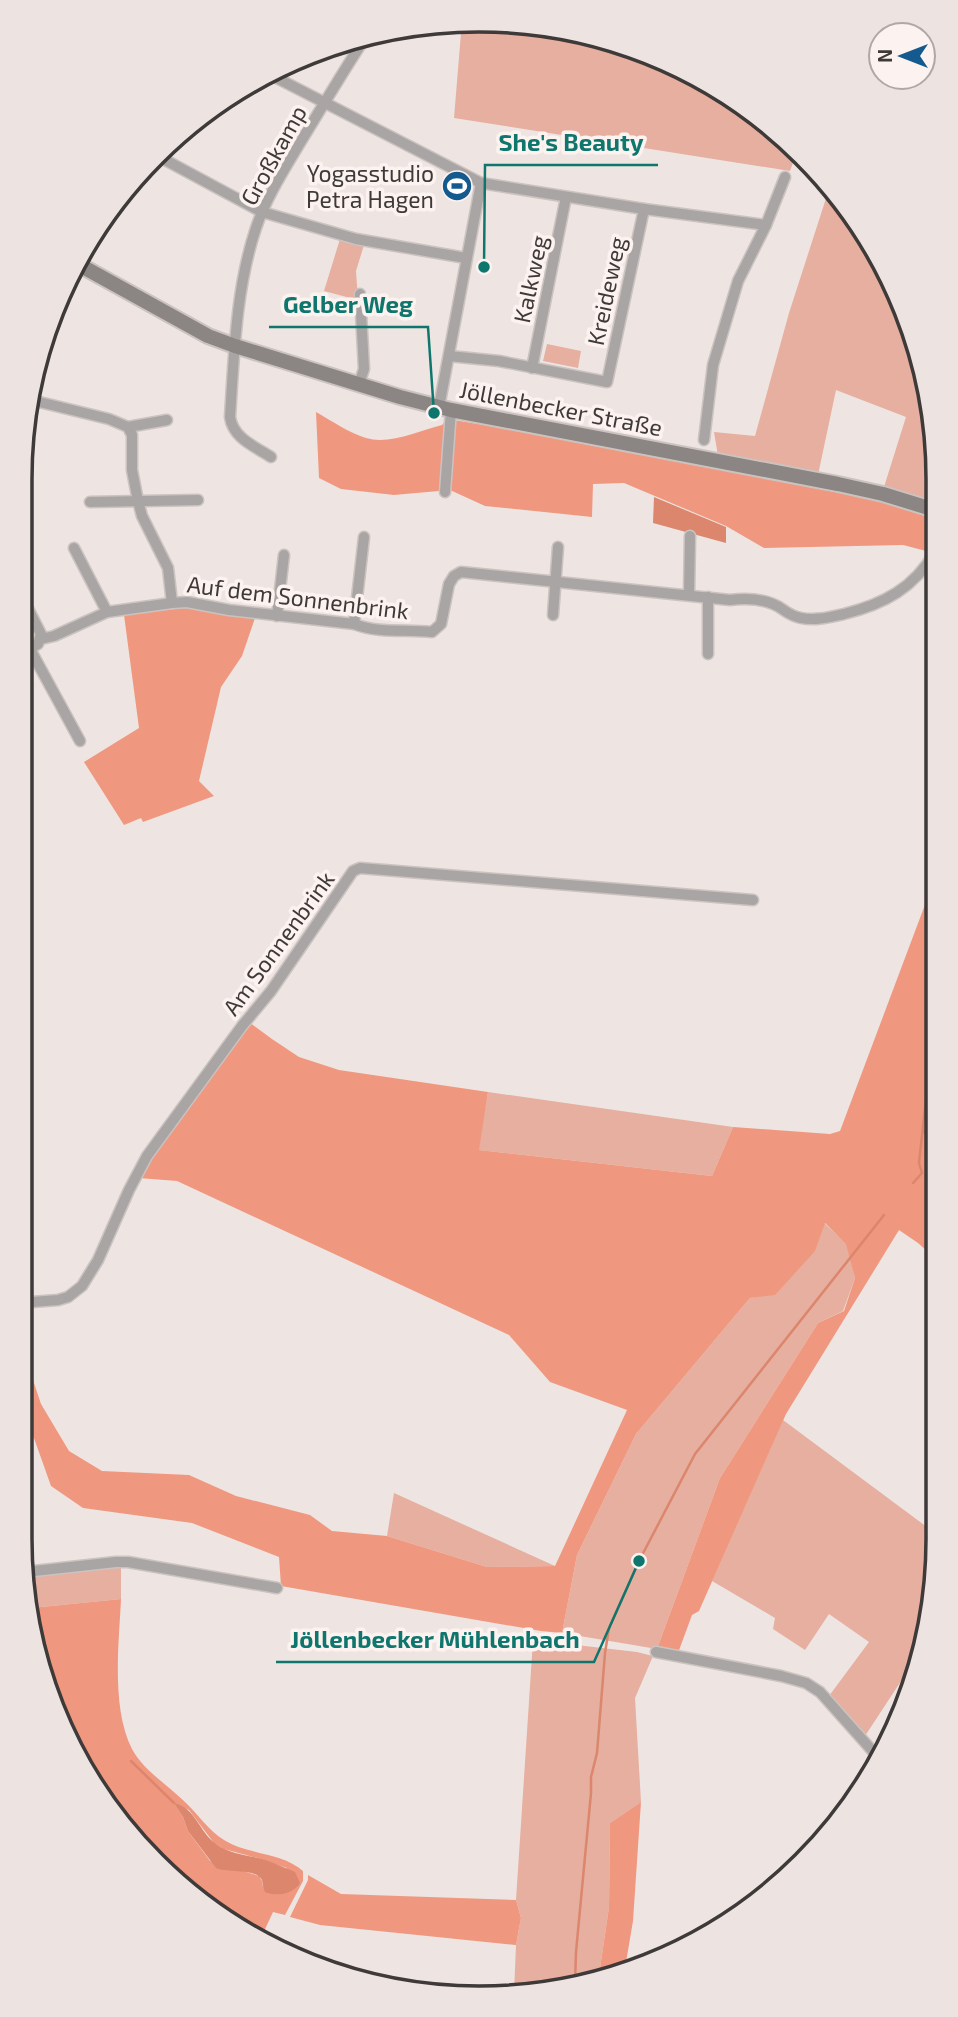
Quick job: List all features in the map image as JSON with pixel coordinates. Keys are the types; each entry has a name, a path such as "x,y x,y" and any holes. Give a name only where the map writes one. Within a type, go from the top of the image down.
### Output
{"main road":[{"name":"Jöllenbecker Straße","path":"85,268 208,336 445,409 838,484 926,507"}],"street":[{"name":"Großkamp","path":"271,457 245,441 231,426 235,346 242,291 255,230 262,212 281,174 357,49"},
{"path":"279,79 481,183 643,209 766,225"},
{"path":"165,161 262,212 356,239 466,258"},
{"path":"704,440 713,365 738,281 766,225 785,177"},
{"path":"445,492 445,409 449,356 481,183"},
{"name":"Kalkweg","path":"531,368 566,197"},
{"name":"Kreideweg","path":"531,368 607,382 643,209"},
{"path":"359,384 364,369 360,294"},
{"path":"449,356 499,361 531,368"},
{"path":"38,402 109,419 128,427 167,420"},
{"path":"128,427 132,435 132,470 138,501 142,516 168,568 172,603"},
{"path":"90,502 198,500"},
{"path":"689,595 690,536"},
{"path":"354,624 364,537"},
{"path":"553,615 558,547"},
{"path":"74,548 107,612"},
{"path":"277,616 284,555"},
{"name":"Auf dem Sonnenbrink","path":"41,639 54,636 107,612 187,602 395,632 406,629 432,632 441,624 449,584 454,576 461,572 730,600 751,598 775,604 793,616 816,620 875,606 903,589 926,565"},
{"path":"708,597 708,653"},
{"path":"32,614 41,639 32,648"},
{"path":"32,653 80,741"},
{"name":"Am Sonnenbrink","path":"32,1302 68,1297 82,1286 98,1260 147,1156 242,1026 271,991 353,871 360,867 753,900"},
{"path":"32,1571 128,1562 277,1588"},
{"path":"656,1652 806,1683 820,1692 873,1751"}],"shaded area":[{"path":"461,32 537,35 623,55 677,78 728,107 793,161 790,171 454,118"},
{"path":"826,198 867,255 903,335 923,421 926,499 884,487 906,417 836,390 818,475 718,456 714,432 755,436 789,313"},
{"path":"340,239 364,245 356,271 358,300 324,291"},
{"path":"547,344 581,351 578,368 543,361"},
{"path":"316,412 353,433 375,440 414,434 442,425 447,419 841,492 888,504 926,516 926,551 903,545 764,548 726,526 624,483 593,484 592,517 485,506 450,490 394,495 341,489 319,478"},
{"path":"654,497 726,527 726,543 653,523"},
{"path":"190,607 255,618 242,656 221,687 199,781 214,796 143,822 141,818 124,825 84,762 139,728 124,615"},
{"path":"926,902 926,1250 899,1230 786,1414 699,1611 692,1615 678,1653 657,1649 720,1478 818,1323 844,1311 855,1278 846,1244 825,1223 815,1251 775,1295 750,1298 636,1434 577,1555 562,1633 281,1586 279,1557 192,1523 83,1508 51,1486 32,1433 32,1377 41,1404 69,1451 102,1471 189,1475 236,1496 310,1515 332,1531 387,1536 487,1567 555,1566 627,1410 550,1382 509,1335 177,1181 139,1178 150,1157 249,1022 299,1057 339,1070 488,1092 479,1150 712,1176 733,1127 830,1134 840,1131"},
{"path":"488,1092 733,1127 712,1176 478,1150"},
{"path":"824,1223 847,1244 855,1278 843,1311 818,1323 720,1478 657,1649 562,1633 577,1555 636,1434 750,1298 761,1296 814,1251"},
{"path":"783,1420 926,1526 923,1596 905,1675 865,1736 829,1696 869,1642 829,1614 805,1650 773,1629 775,1618 712,1581"},
{"path":"394,1493 555,1566 487,1567 387,1536"},
{"path":"121,1567 121,1599 37,1607 33,1576"},
{"path":"121,1599 119,1695 125,1733 132,1749 150,1771 219,1836 233,1845 285,1860 303,1871 303,1881 285,1915 273,1912 264,1931 230,1910 184,1874 124,1810 91,1762 66,1709 55,1682 37,1607","holes":["175,1804 189,1810 214,1843 224,1849 287,1868 263,1887 259,1876 210,1861 188,1831"]},
{"path":"533,1640 653,1656 635,1698 641,1802 610,1823 609,1907 600,1969 566,1977 514,1984 516,1945 521,1918 516,1900"},
{"path":"641,1802 633,1921 626,1961 600,1969 609,1907 610,1823"},
{"path":"174,1803 187,1810 210,1839 221,1847 295,1872 300,1883 289,1892 270,1894 265,1892 259,1876 216,1868 188,1831"},
{"path":"308,1875 341,1894 516,1900 521,1918 516,1945 320,1925 290,1917"}],"waterway":[{"path":"913,1183 922,1173 919,1163 926,1099"},
{"path":"923,1130 926,1134"},
{"path":"575,1975 591,1777 597,1753 609,1628 639,1561 695,1454 884,1215"},
{"path":"131,1761 174,1803"}],"place":[{"name":"Yogasstudio Petra Hagen","path":"457,186"},
{"name":"She's Beauty","path":"484,267"},
{"name":"Gelber Weg","path":"434,413"},
{"name":"Jöllenbecker Mühlenbach","path":"639,1561"}]}
